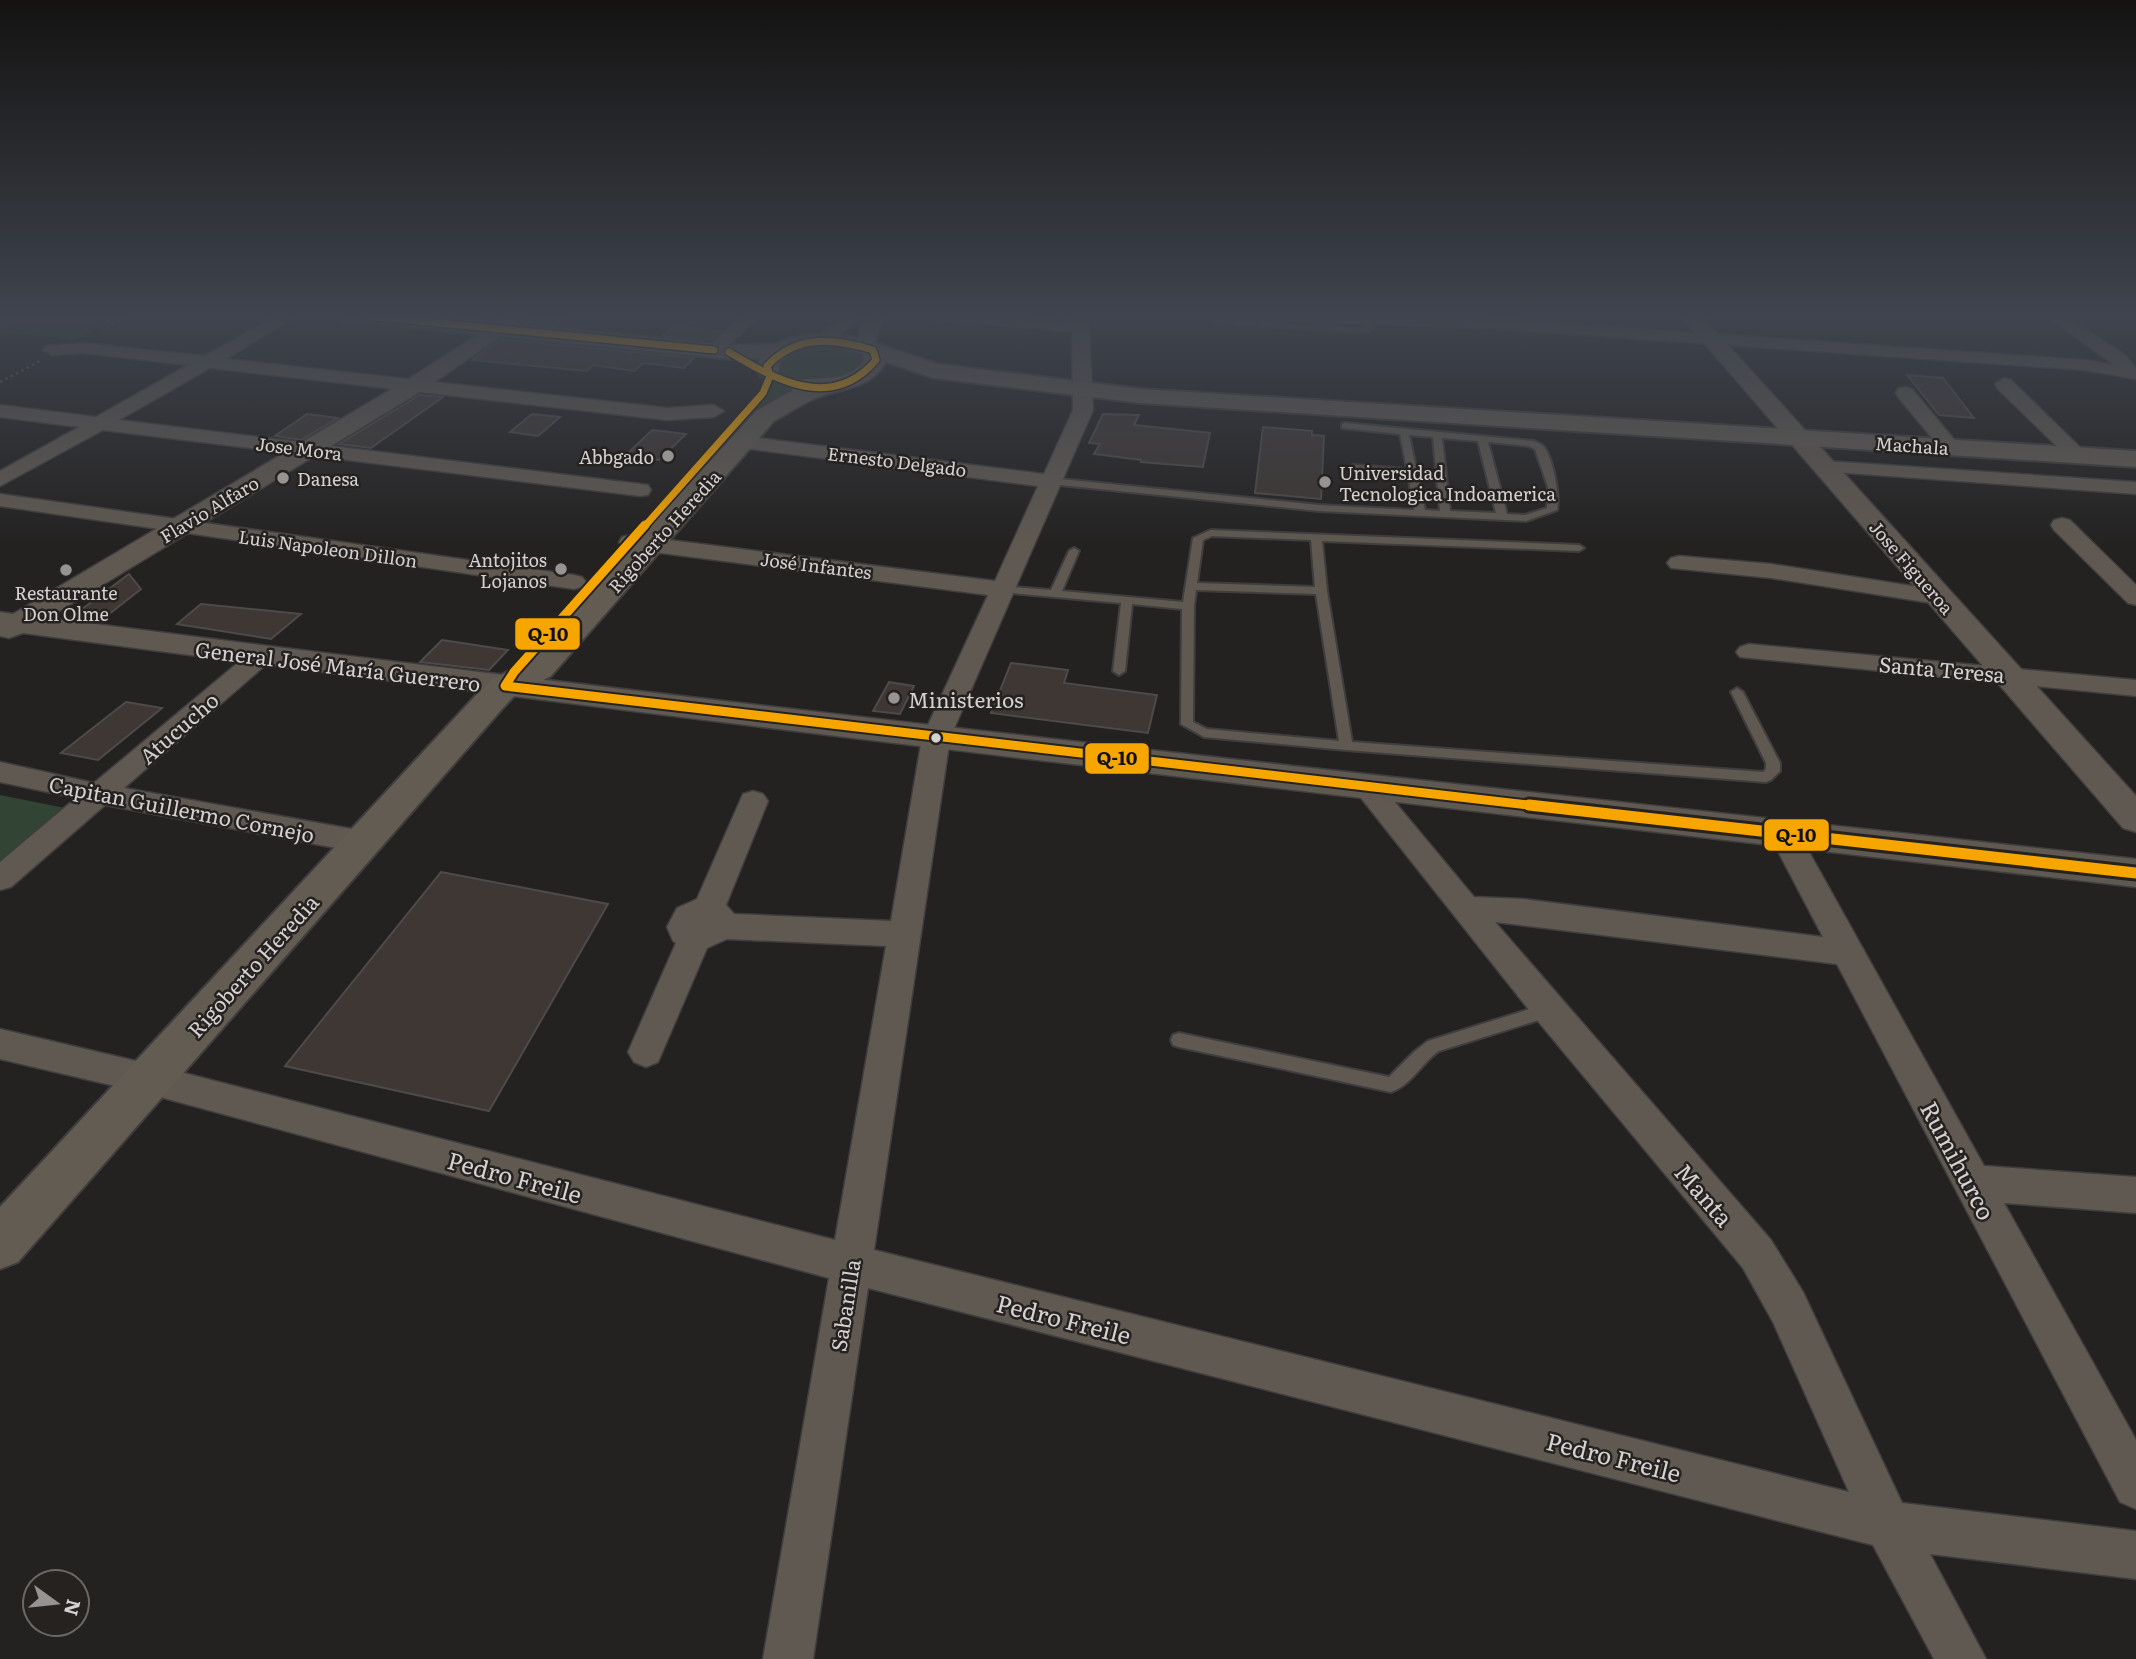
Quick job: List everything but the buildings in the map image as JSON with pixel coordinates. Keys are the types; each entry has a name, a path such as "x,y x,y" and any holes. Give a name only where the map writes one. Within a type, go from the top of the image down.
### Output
{"main road":[{"name":"Rigoberto Heredia","path":"641,543 764,391"},
{"name":"Rigoberto Heredia","path":"0,1244 506,687 514,672 773,411 819,391"},
{"name":"Machala","path":"1103,391 2136,460"}],"street":[{"path":"0,480 154,391"},
{"name":"Flavio Alfaro","path":"6,627 404,391"},
{"path":"471,391 667,414 714,411"},
{"name":"Sabanilla","path":"788,1659 936,738 1083,410 1083,391"},
{"name":"Jose Figueroa","path":"1759,391 2136,819"},
{"path":"2012,391 2079,457"},
{"path":"1905,393 1950,447"},
{"name":"Jose Mora","path":"0,411 640,490"},
{"name":"Ernesto Delgado","path":"743,442 1050,481"},
{"path":"1826,467 2136,488"},
{"name":"Luis Napoleon Dillon","path":"0,500 574,582"},
{"path":"2062,525 2136,598"},
{"name":"José Infantes","path":"641,543 1001,589"},
{"path":"1679,563 1771,571 1938,597"},
{"name":"General José María Guerrero","path":"6,627 936,738 1364,784 2136,873"},
{"name":"Santa Teresa","path":"1749,652 2136,688"},
{"name":"Atucucho","path":"0,879 261,656"},
{"name":"Capitan Guillermo Cornejo","path":"0,772 100,794 363,842"},
{"name":"Manta","path":"1364,784 1549,1010 1757,1254 1788,1307 1888,1525 1961,1659"},
{"path":"646,1052 707,925 753,801"},
{"name":"Rumihurco","path":"1784,834 1970,1183 2136,1486"},
{"path":"1465,908 1523,911 1848,953"},
{"path":"707,925 904,934"},
{"name":"Pedro Freile","path":"0,1044 149,1079 850,1264 1888,1525 2136,1555"},
{"path":"1970,1183 2136,1195"}],"lane":[{"path":"1050,481 1319,509 1526,518 1552,510 1555,501 1552,486 1539,447 1521,441 1345,426"},
{"path":"1404,431 1420,512"},
{"path":"1437,433 1445,513"},
{"path":"1482,438 1502,516"},
{"path":"1353,468 1411,472"},
{"path":"1580,548 1202,534 1198,538 1188,607 1187,724 1204,733 1346,746 1766,777 1773,771 1773,763 1737,692"},
{"path":"1316,537 1321,592 1346,746"},
{"path":"1055,594 1074,551"},
{"path":"1191,586 1321,592"},
{"path":"1001,589 1188,607"},
{"path":"1119,671 1126,601"},
{"path":"1179,1040 1391,1085 1403,1079 1420,1054 1434,1046 1549,1010"}],"green space":[{"path":"768,391 802,392 652,542 637,539"},
{"path":"0,795 65,808 0,861"}],"transit line":[{"name":"Q-10","path":"764,391 514,672 505,686 936,738 2136,873"}],"place":[{"name":"Abbgado","path":"668,456"},
{"name":"Danesa","path":"283,478"},
{"name":"Universidad Tecnologica Indoamerica","path":"1325,482"},
{"name":"Antojitos Lojanos","path":"561,569"},
{"name":"Restaurante Don Olme","path":"66,570"},
{"name":"Ministerios","path":"894,698"}]}
